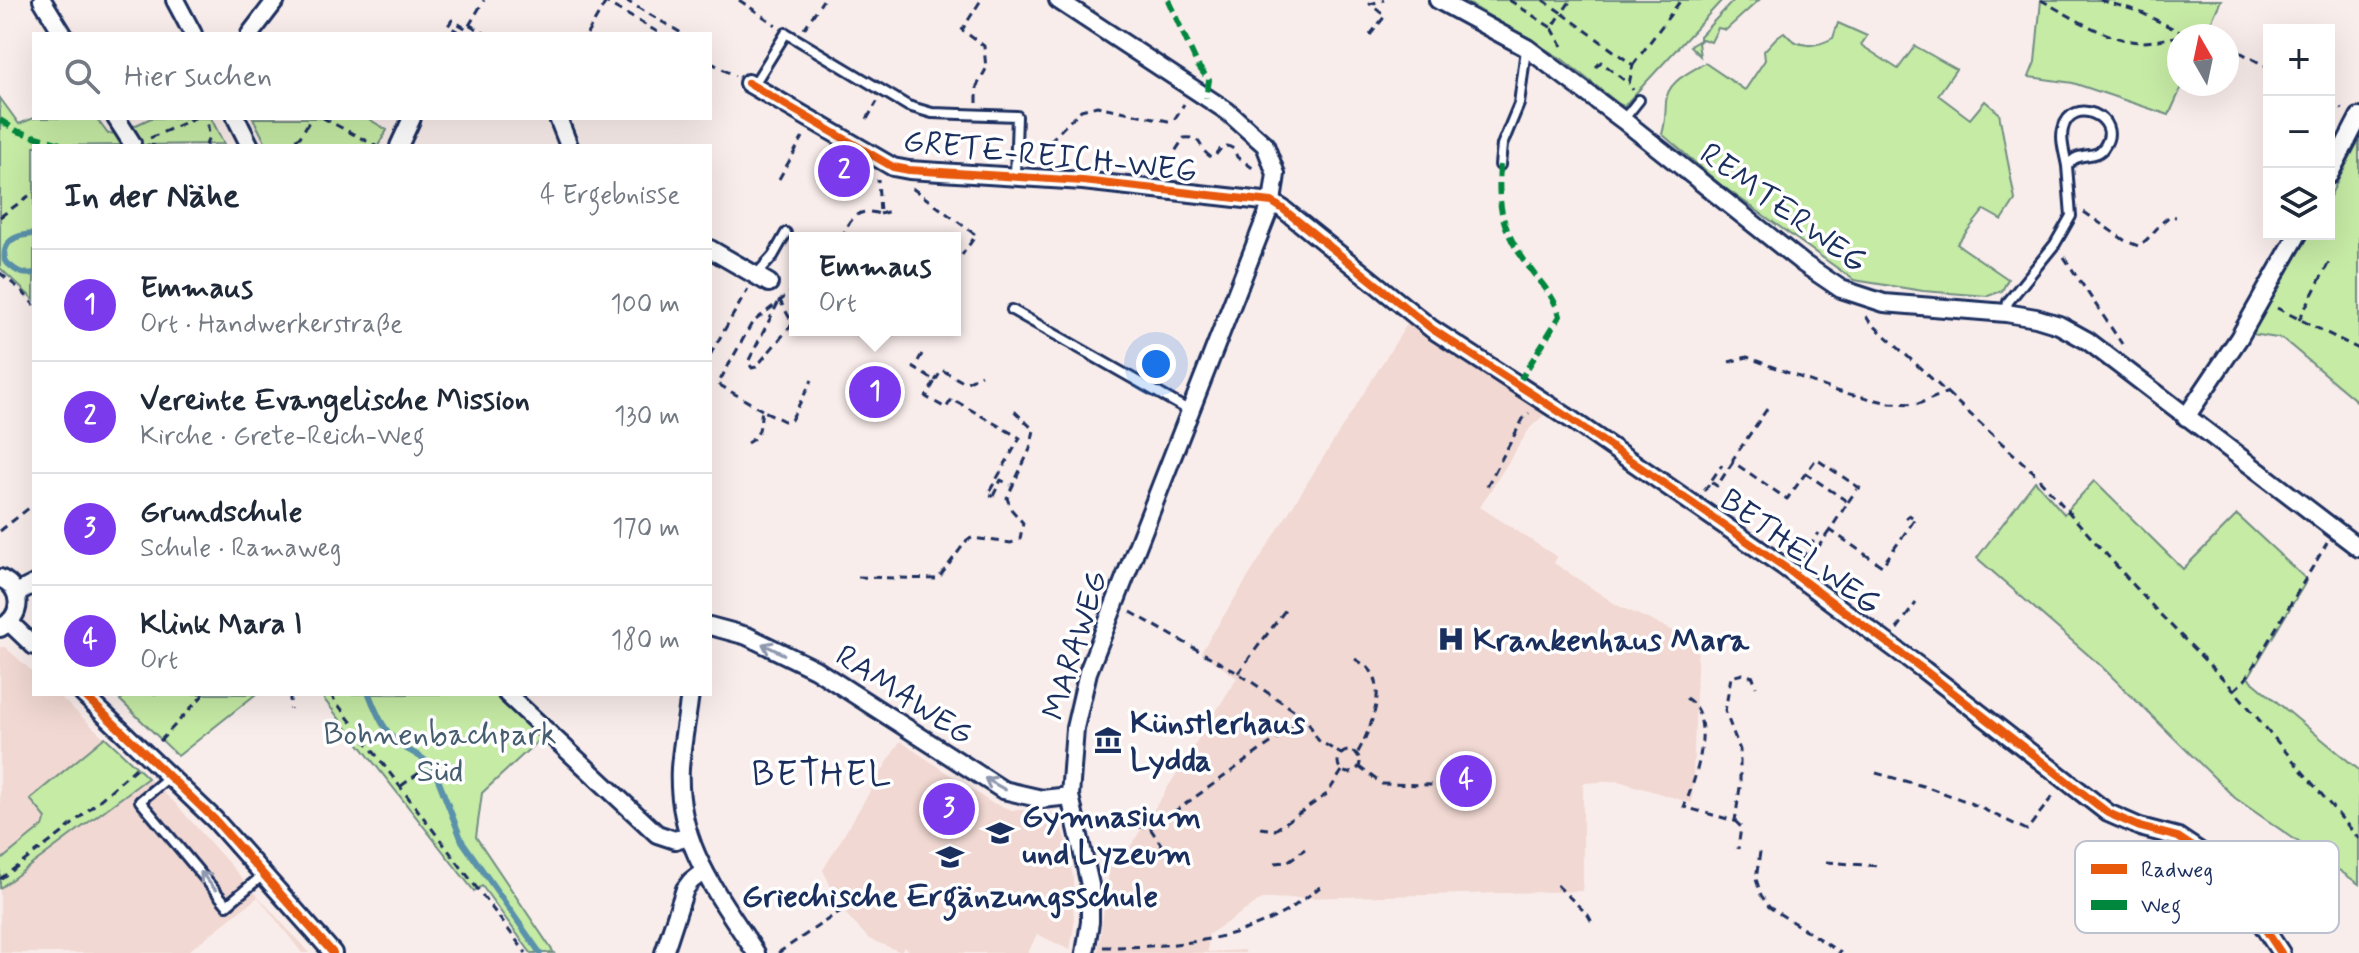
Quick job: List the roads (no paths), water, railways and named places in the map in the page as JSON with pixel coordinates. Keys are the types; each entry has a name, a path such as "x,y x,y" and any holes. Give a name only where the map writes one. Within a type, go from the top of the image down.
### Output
{"street":[{"path":"42,0 62,32"},
{"path":"175,0 192,32"},
{"path":"252,32 276,0"},
{"path":"1058,0 1227,111 1265,145 1276,174 1272,202"},
{"name":"REMTERWEG","path":"1438,0 1527,48 1804,264 1841,289 1884,303 2006,313 2059,325 2088,341 2359,548"},
{"name":"GRETE-REICH-WEG","path":"751,85 893,167 1083,181 1272,202"},
{"path":"2333,168 2359,117"},
{"path":"117,120 132,144"},
{"path":"237,120 249,144"},
{"path":"400,144 411,120"},
{"path":"559,120 568,144"},
{"name":"BETHELWEG","path":"1272,202 1432,329 1542,400 1793,572 2108,813 2184,841"},
{"name":"MARAWEG","path":"1086,950 1090,885 1070,796 1075,728 1088,672 1272,202"},
{"path":"2186,417 2262,299 2295,240"},
{"path":"712,250 762,279"},
{"path":"0,578 12,586 18,609 5,626 32,645"},
{"path":"16,593 32,585"},
{"name":"RAMAWEG","path":"712,627 747,636 823,673 1003,790 1042,799 1070,796"},
{"path":"85,696 215,820 333,953"},
{"path":"509,696 657,834 675,840 688,836"},
{"path":"690,696 680,769 682,813 688,836 704,871 756,953"},
{"path":"664,953 685,889 704,871"},
{"name":"BETHELWEG","path":"2268,933 2281,953"}],"lane":[{"path":"751,85 786,33 908,106 932,113 1017,116 1015,177"},
{"path":"1500,165 1502,145 1519,104 1527,48"},
{"path":"1623,120 1639,100"},
{"path":"2006,313 2008,302 2055,244 2071,216 2063,127 2074,113 2092,111 2100,115 2108,131 2104,148 2097,154 2077,157 2067,166"},
{"path":"762,279 786,233"},
{"path":"1012,310 1191,412"},
{"path":"170,776 140,801 227,905 264,874"}],"waterway":[{"path":"32,234 12,240 5,254 5,261 15,269 25,274 32,273"},
{"path":"370,696 392,737 434,769 462,841 540,953"}],"place":[{"name":"Vereinte Evangelische Mission","path":"844,171"},
{"name":"Emmaus","path":"875,392"},
{"name":"Krankenhaus Mara","path":"1451,639"},
{"name":"Künstlerhaus Lydda","path":"1108,740"},
{"name":"Klink Mara I","path":"1466,781"},
{"name":"Grundschule","path":"949,809"},
{"name":"Gymnasium und Lyzeum","path":"1000,833"},
{"name":"Griechische Ergänzungsschule","path":"950,857"}],"district":[{"name":"BETHEL","path":"822,772"}],"park label":[{"name":"Bohnenbachpark Süd","path":"440,752"}]}
